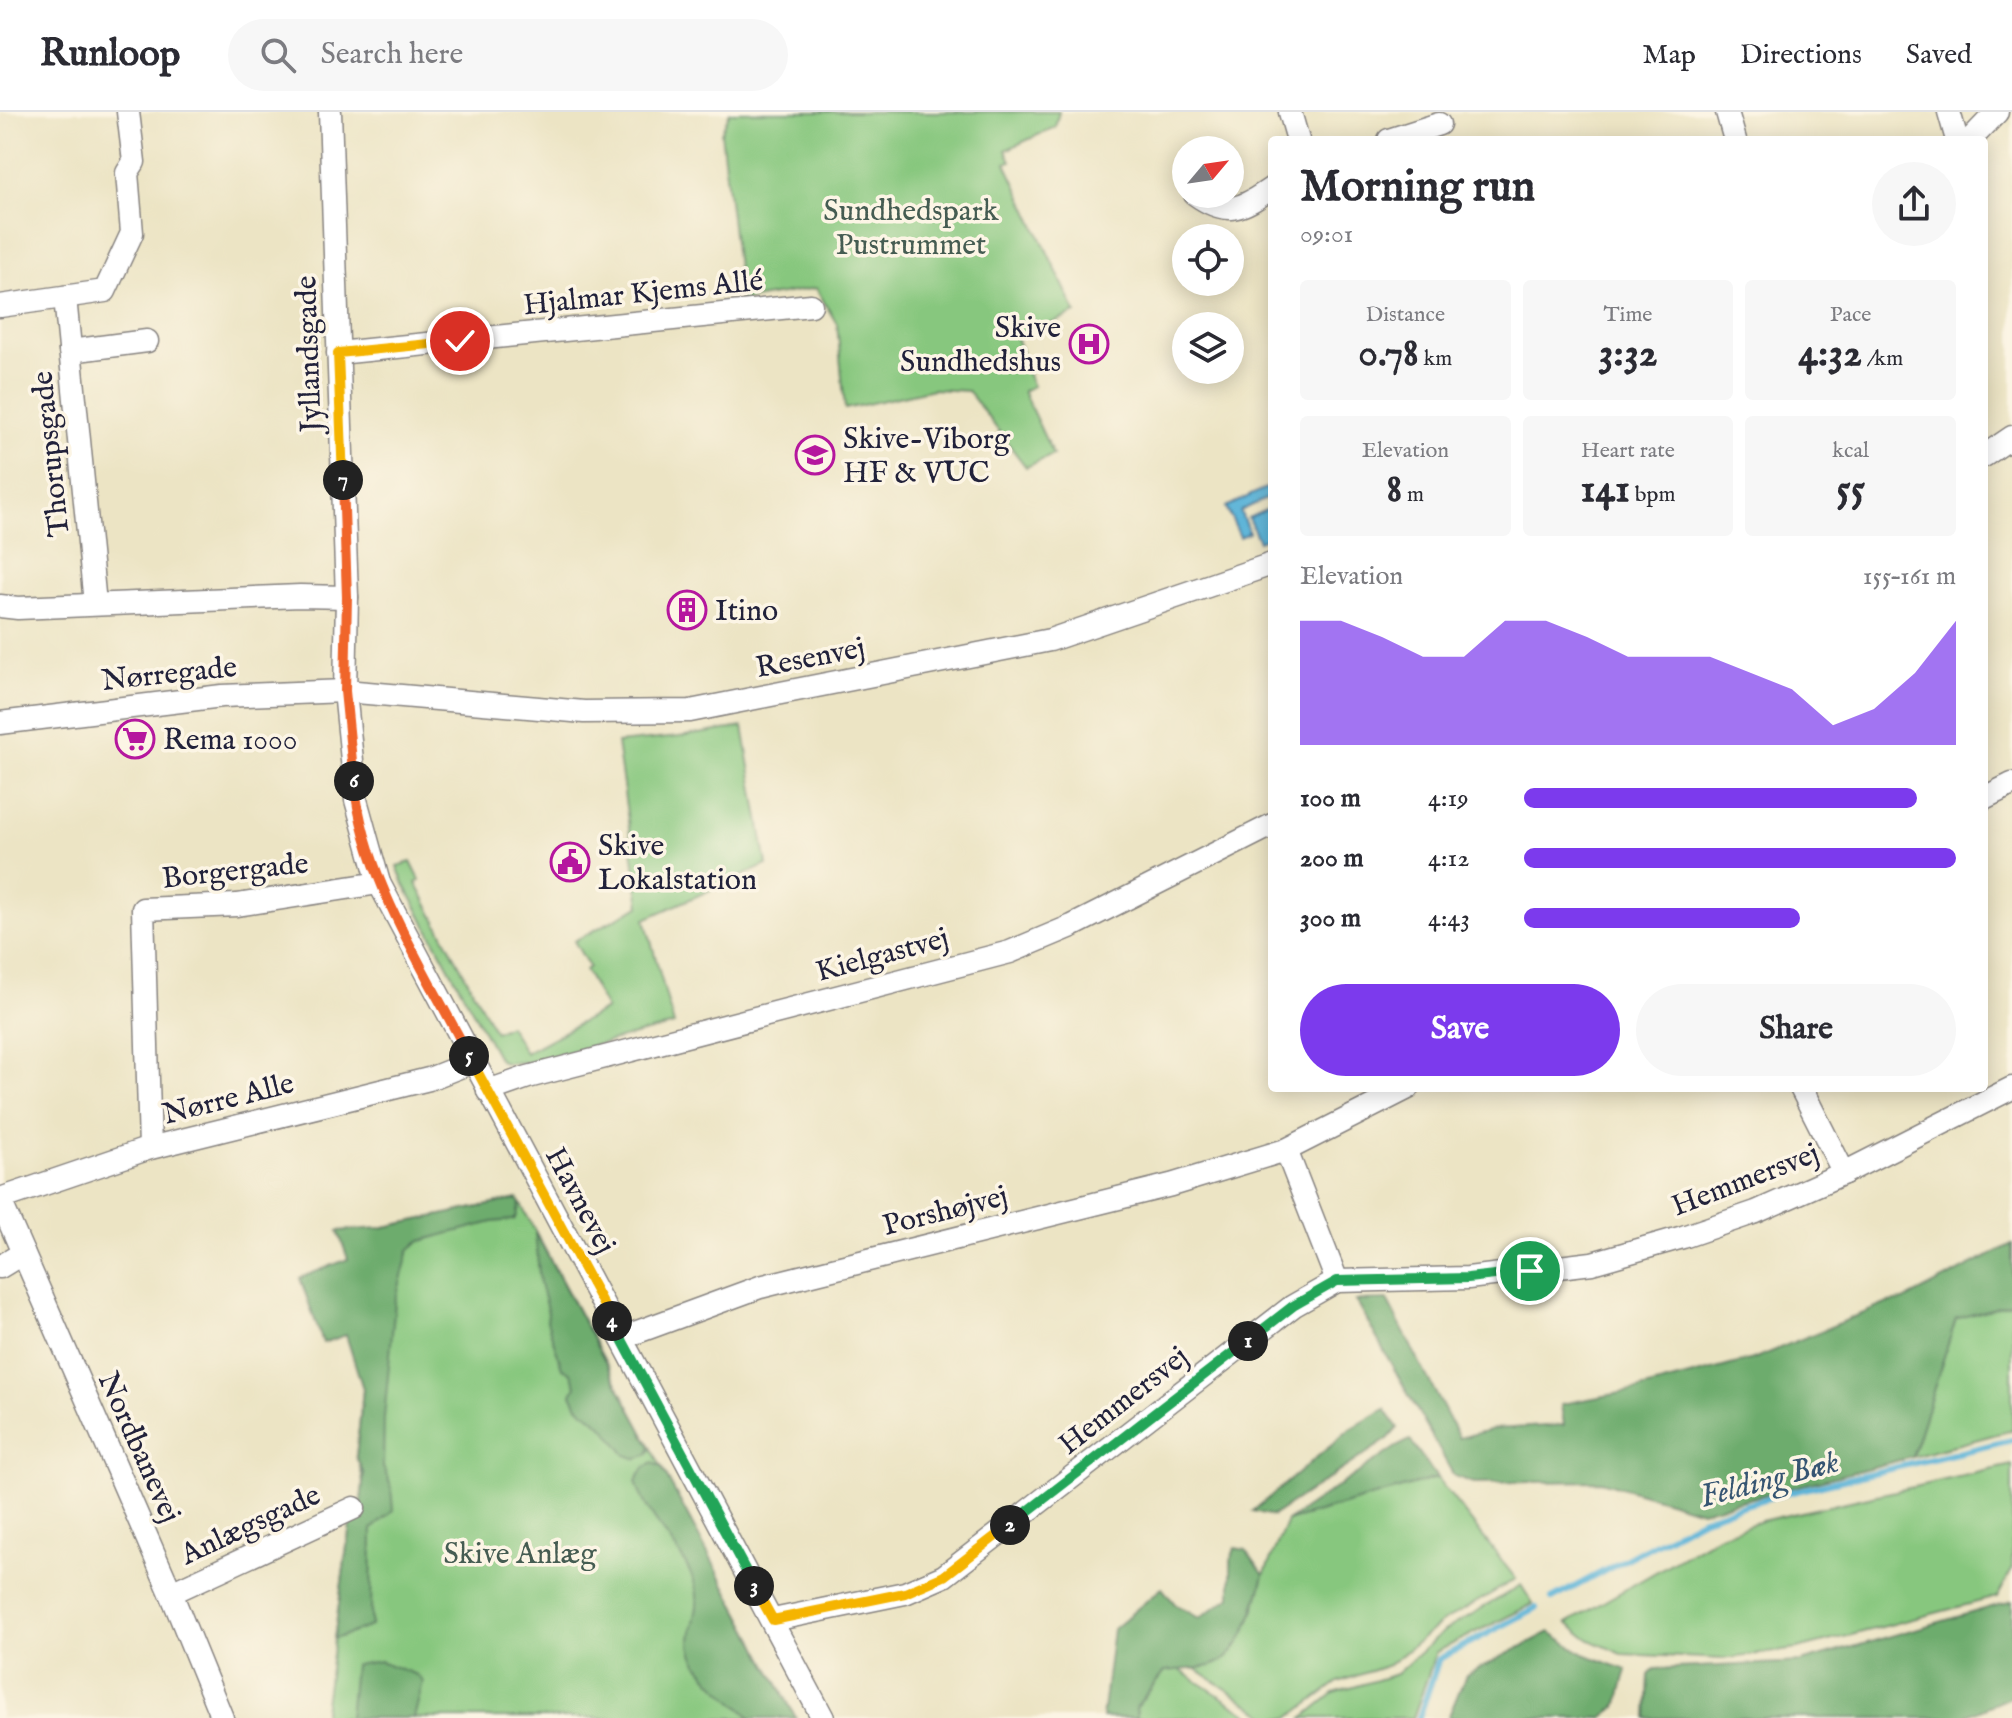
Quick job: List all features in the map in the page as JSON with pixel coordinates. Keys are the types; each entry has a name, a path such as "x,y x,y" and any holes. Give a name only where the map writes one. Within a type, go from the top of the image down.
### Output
{"street":[{"path":"0,306 105,291 132,233 127,173 134,162 128,112"},
{"name":"Jyllandsgade","path":"330,112 347,597 345,691"},
{"path":"1290,112 1297,136"},
{"path":"1727,112 1734,136"},
{"path":"1949,112 1956,136"},
{"path":"1974,136 1997,112"},
{"path":"1402,136 1439,125"},
{"path":"1244,206 1268,191"},
{"path":"1221,208 1242,208"},
{"name":"Thorupsgade","path":"65,297 95,604"},
{"name":"Hjalmar Kjems Allé","path":"338,353 811,305"},
{"path":"70,351 147,341"},
{"path":"1988,453 2012,437"},
{"name":"Resenvej","path":"345,691 584,712 690,711 1050,640 1268,565"},
{"path":"0,606 347,597"},
{"name":"Nørregade","path":"0,723 222,696 345,691"},
{"name":"Havnevej","path":"345,691 356,800 379,883 823,1718"},
{"path":"1988,796 2012,784"},
{"name":"Kielgastvej","path":"488,1091 528,1077 1010,952 1072,926 1268,827"},
{"name":"Borgergade","path":"150,1148 143,909 237,905 379,883"},
{"name":"Nørre Alle","path":"0,1200 150,1148 429,1079 472,1062"},
{"name":"Hemmersvej","path":"773,1620 905,1593 944,1576 1293,1306 1337,1281 1468,1278 1592,1263 1683,1237 1756,1212 1844,1173 2012,1088"},
{"name":"Porshøjvej","path":"621,1338 760,1287 1171,1185 1286,1150 1400,1092"},
{"path":"1803,1092 1844,1173"},
{"path":"1286,1150 1337,1281"},
{"name":"Nordbanevej","path":"0,1200 222,1718"},
{"path":"0,1267 23,1253"},
{"name":"Anlægsgade","path":"171,1593 354,1508"}],"green space":[{"name":"Sundhedspark Pustrummet","path":"730,112 1059,112 1055,127 1006,150 1011,161 1006,163 1076,313 1016,338 1023,355 1020,357 1033,386 1023,391 1053,455 1026,467 968,391 933,389 845,409 837,324 816,288 741,301 721,133"},
{"path":"743,727 767,865 645,919 674,1025 529,1062 505,1063 499,1060 397,866 411,862 420,880 416,883 495,1032 509,1025 525,1053 606,1009 585,970 589,967 574,941 640,906 617,743"},
{"name":"Skive Anlæg","path":"518,1199 796,1718 323,1718 350,1525 363,1492 356,1456 380,1228"},
{"path":"518,1199 520,1204 513,1220 435,1237 418,1242 409,1250 395,1302 384,1418 383,1467 391,1486 393,1511 372,1529 371,1626 334,1639 350,1525 360,1509 364,1474 356,1457 363,1389 346,1335 323,1343 300,1278 348,1259 338,1231 380,1228"},
{"path":"535,1232 651,1447 648,1454 637,1459 626,1455 605,1428 578,1406 572,1394 576,1386 571,1373 562,1368 547,1321"},
{"path":"2012,1244 2012,1303 1956,1319 1912,1457 1701,1511 1601,1481 1474,1483 1454,1476 1356,1301 1387,1300 1459,1438 1493,1429 1564,1425 1561,1404 1637,1390 1753,1359 1888,1303 1903,1301"},
{"path":"2012,1303 2012,1430 1912,1457 1956,1318"},
{"path":"1385,1409 1398,1428 1388,1439 1272,1516 1253,1511 1349,1430"},
{"path":"1410,1440 1437,1478 1287,1521 1396,1447"},
{"path":"653,1463 661,1466 796,1718 751,1718 698,1663 691,1642 697,1606 694,1582 681,1556 647,1508 636,1481 644,1468"},
{"path":"2012,1465 2012,1570 1997,1597 1798,1649 1723,1659 1622,1654 1590,1640 1567,1623 1720,1535 1761,1521"},
{"path":"1437,1478 1516,1579 1441,1623 1389,1665 1338,1682 1289,1718 1270,1718 1193,1667 1217,1664 1254,1612 1264,1575 1287,1521"},
{"path":"1235,1548 1246,1550 1264,1575 1248,1626 1235,1649 1210,1666 1165,1671 1136,1707 1137,1718 1102,1718 1113,1629 1162,1588 1175,1604 1199,1618 1231,1597 1231,1560"},
{"path":"1521,1585 1533,1604 1436,1652 1413,1718 1303,1718 1334,1693 1396,1674 1444,1631"},
{"path":"2012,1601 2012,1696 1961,1718 1647,1718 1649,1675 1655,1669 1801,1662"},
{"path":"1550,1632 1584,1654 1627,1670 1617,1707 1602,1718 1448,1718 1466,1675"},
{"path":"380,1661 417,1675 423,1682 414,1718 349,1718 354,1665"},
{"path":"1178,1669 1254,1718 1137,1718 1136,1707 1165,1671"}],"water":[{"path":"1268,487 1268,498 1240,511 1249,533 1240,537 1226,507"},
{"path":"1268,509 1268,538 1259,541 1248,518"}],"waterway":[{"name":"Felding Bæk","path":"1552,1599 1703,1518 1775,1496 2012,1440"},
{"name":"Felding Bæk","path":"1419,1718 1439,1659 1536,1608"}],"place":[{"name":"Skive Sundhedshus","path":"1089,344"},
{"name":"Skive-Viborg HF & VUC","path":"815,455"},
{"name":"Itino","path":"687,610"},
{"name":"Rema 1000","path":"135,739"},
{"name":"Skive Lokalstation","path":"570,862"}],"route":[{"path":"460,341 338,353 347,597 345,691 356,800 379,883 773,1620 905,1593 944,1576 1293,1306 1337,1281 1468,1278 1530,1271"}]}
